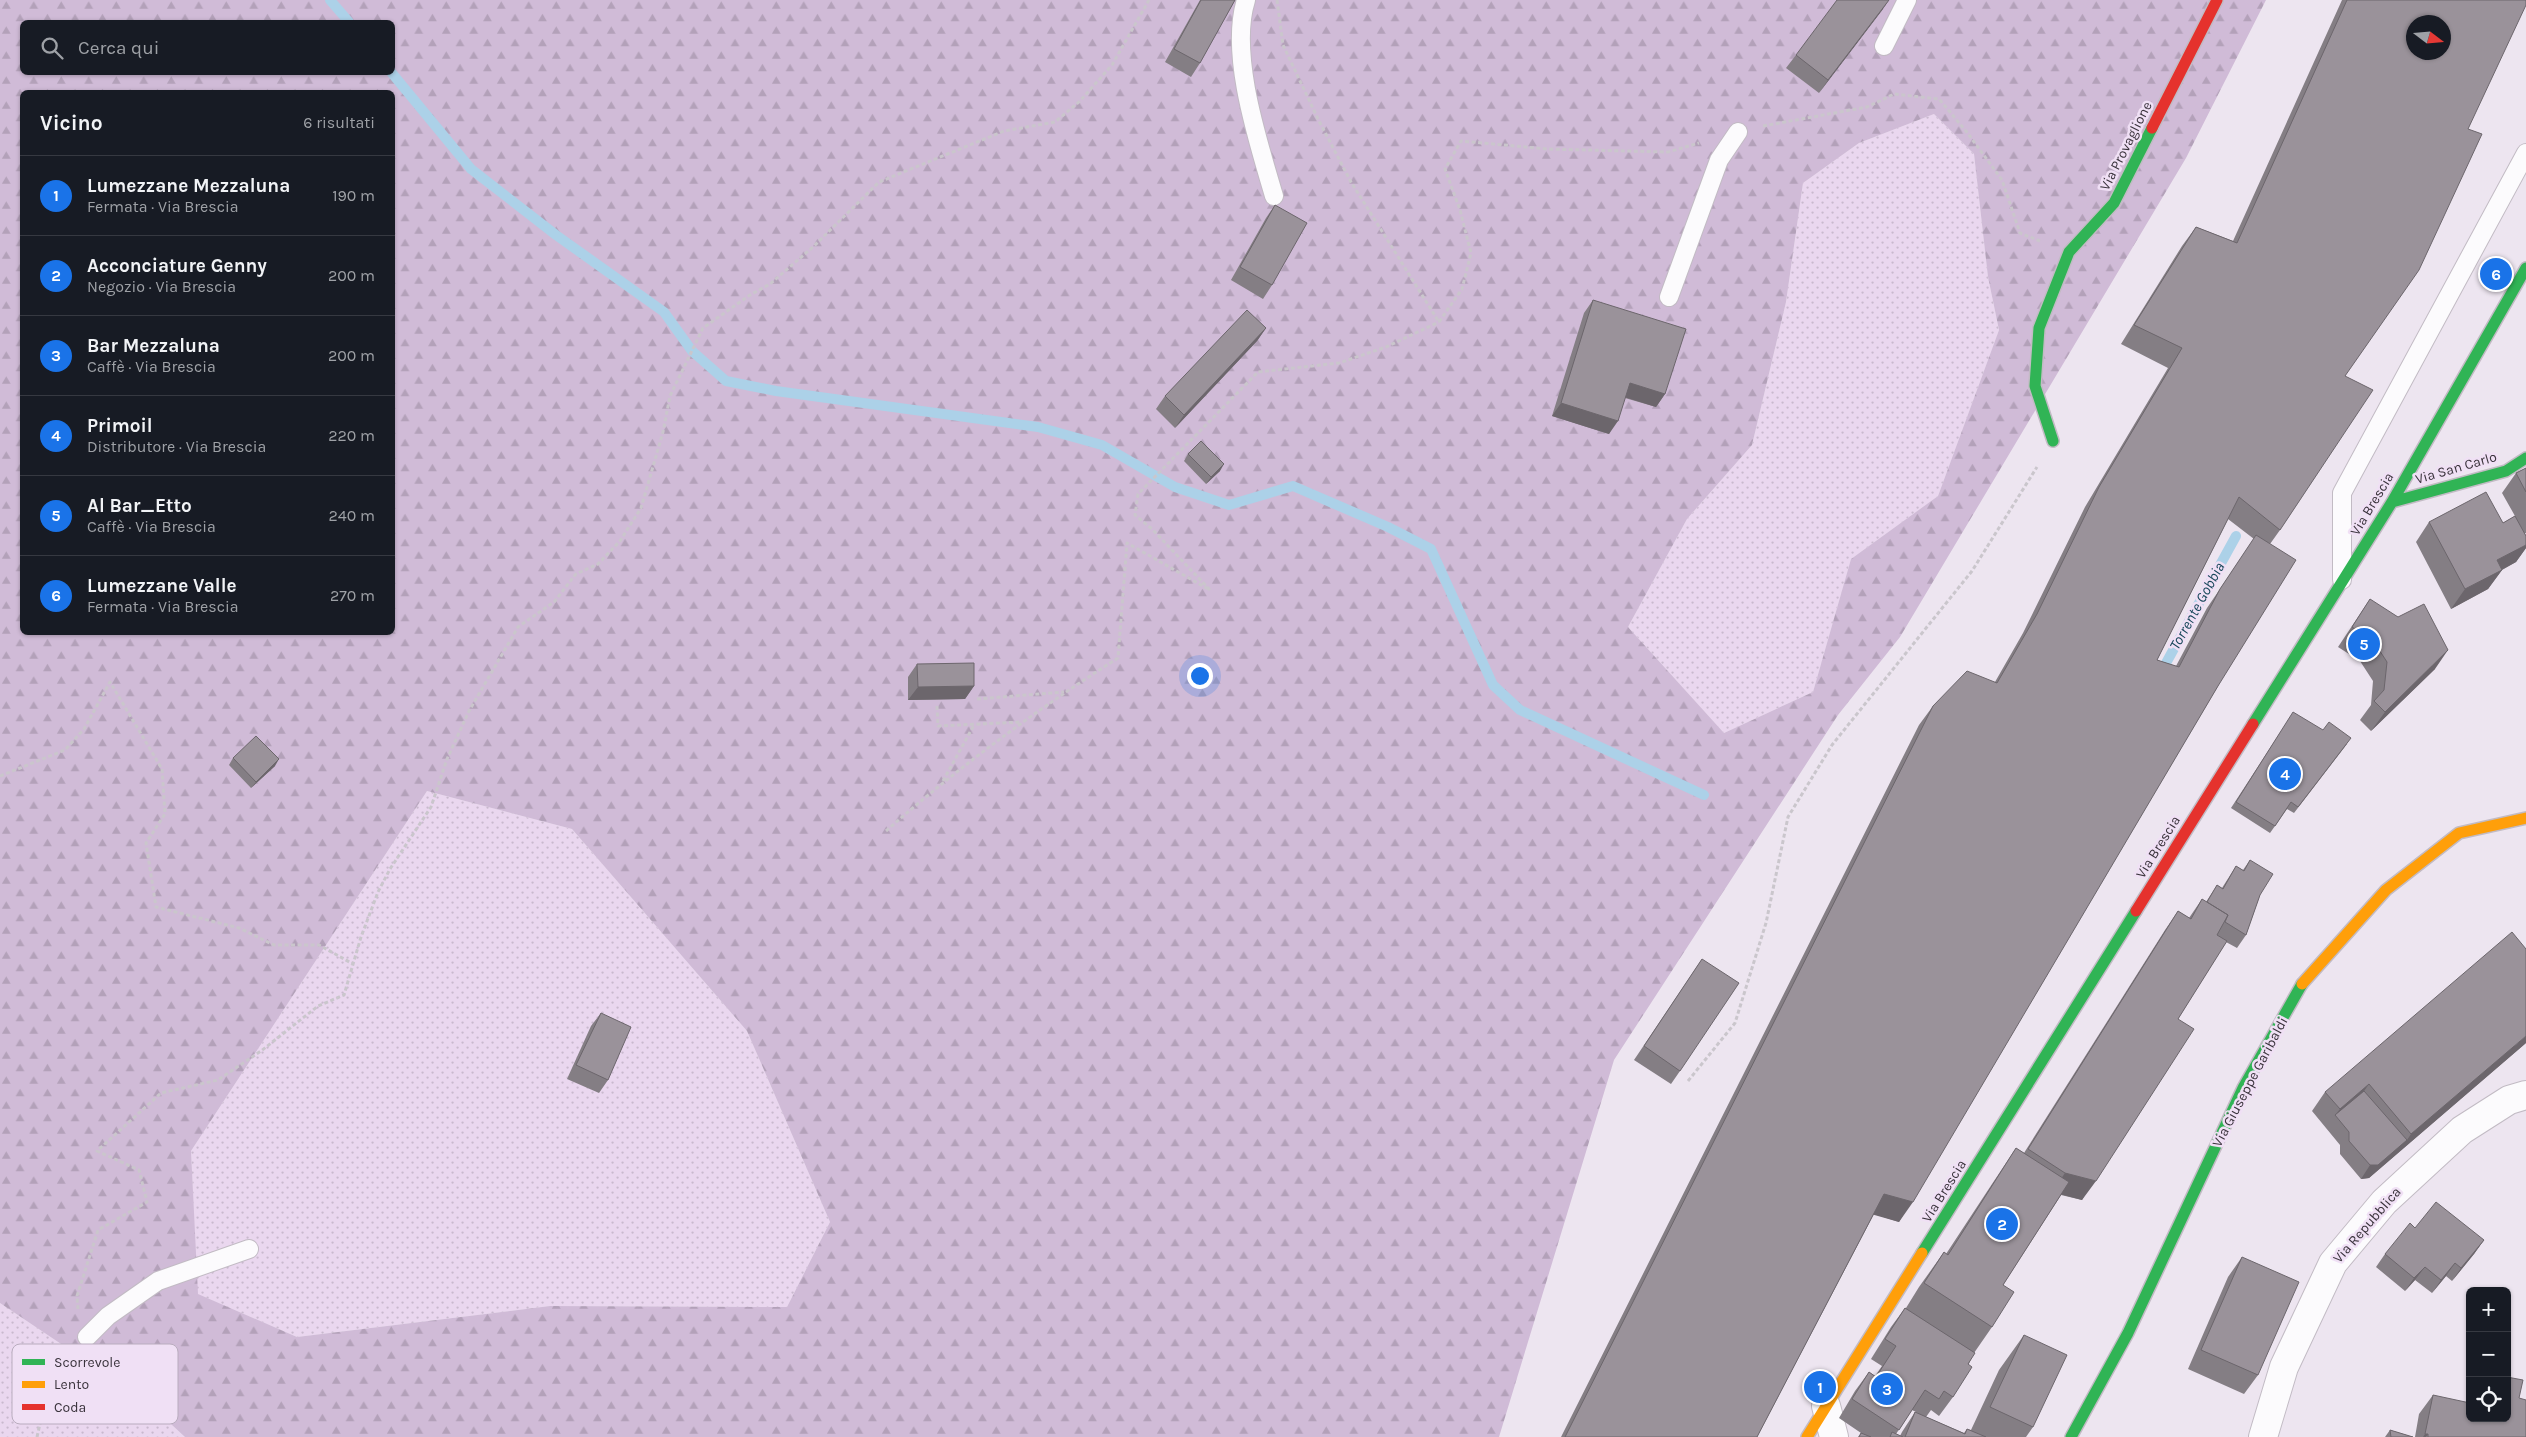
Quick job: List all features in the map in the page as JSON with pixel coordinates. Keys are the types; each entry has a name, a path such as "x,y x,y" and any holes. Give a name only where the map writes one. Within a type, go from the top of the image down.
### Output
{"street":[{"name":"Via Provaglione","path":"2053,441 2035,386 2039,328 2069,252 2114,203 2217,0"},
{"name":"Via Brescia","path":"1807,1437 2392,502 2526,268"},
{"name":"Via San Carlo","path":"2392,502 2506,470 2526,458"},
{"name":"Via Giuseppe Garibaldi","path":"2071,1437 2128,1333 2243,1088 2304,980 2386,890 2460,833 2526,818"},
{"name":"Via Repubblica","path":"2263,1437 2284,1366 2333,1263 2384,1202 2462,1130 2509,1100 2526,1095"},
{"path":"1826,1406 1834,1437"}],"lane":[{"path":"1246,0 1242,15 1242,58 1257,135 1274,196"},
{"path":"1884,46 1907,0"},
{"path":"1669,297 1719,160 1738,132"},
{"path":"2342,582 2342,493 2526,153"},
{"path":"87,1337 108,1316 158,1281 249,1249"}],"path":[{"path":"82,1344 87,1337 77,1304 77,1296 98,1230 147,1202 139,1170 97,1150 161,1094 218,1080 262,1051 318,1006 344,995 378,892 390,869 431,807 448,759 469,711 518,627 554,602 576,574 598,564 620,542 641,508 663,432 670,396 704,328 750,295 770,284 812,247 879,182 1004,131 1055,122 1080,101 1112,65 1149,0"},
{"path":"1277,0 1283,45 1318,119 1351,182 1410,275"},
{"path":"886,831 942,783 1022,722 1064,692 1118,658 1127,543 1210,590 1152,529 1135,515 1138,494 1258,372 1339,363 1386,347 1439,322"},
{"path":"1688,1081 1735,1023 1766,923 1788,816 1832,745 1972,571 2053,441"},
{"path":"0,776 66,750 84,729 110,682 162,769 165,814 146,843 156,907 239,928 274,945 319,945 353,964"},
{"path":"977,699 1064,692"},
{"path":"938,706 938,726 1022,722"},
{"path":"942,783 974,724"},
{"path":"37,1437 40,1424"}],"shaded area":[{"path":"1934,114 1974,154 1988,277 1999,330 1938,496 1851,559 1813,692 1724,733 1628,627 1687,519 1752,445 1786,302 1803,183 1859,143"},
{"path":"427,791 572,829 747,1031 830,1222 787,1307 550,1306 297,1337 197,1294 191,1151"},
{"path":"0,1303 61,1344 12,1344 12,1424 171,1424 185,1437 0,1437"}],"green space":[{"path":"0,0 2266,0 2186,158 1900,637 1838,715 1614,1060 1499,1437 185,1437 171,1424 178,1424 178,1344 61,1344 0,1303","holes":["1934,114 1974,154 1988,277 1999,330 1938,496 1851,559 1813,692 1724,733 1628,627 1687,519 1752,445 1786,302 1803,183 1859,143","427,791 572,829 747,1031 830,1222 787,1307 550,1306 297,1337 198,1294 191,1151"]}],"building":[{"path":"1201,0 1235,0 1200,63 1174,49"},
{"path":"1837,0 1889,0 1828,80 1796,55"},
{"path":"2347,0 2526,0 2526,5 2468,129 2482,134 2419,270 2345,376 2373,390 2280,530 2239,497 2157,660 2179,667 2220,589 2256,535 2296,560 2218,686 1913,1202 1884,1194 1757,1437 1565,1437 1933,706 1967,671 1997,683 2037,614 2099,487 2182,348 2134,325 2196,227 2237,243"},
{"path":"1275,205 1307,223 1272,285 1240,267"},
{"path":"1593,300 1686,329 1665,394 1630,383 1618,421 1561,403"},
{"path":"1247,310 1266,328 1184,415 1165,396"},
{"path":"1201,441 1224,464 1211,477 1188,454"},
{"path":"2526,468 2526,492 2516,473"},
{"path":"2486,492 2503,523 2515,516 2526,536 2526,545 2497,560 2502,570 2465,589 2429,522"},
{"path":"2370,599 2398,617 2424,604 2448,650 2385,712 2374,701 2384,690 2387,662 2374,642 2352,627"},
{"path":"974,663 974,686 918,687 917,664"},
{"path":"2293,712 2323,730 2329,722 2351,738 2298,807 2291,802 2275,826 2236,802"},
{"path":"256,736 279,759 256,782 233,758"},
{"path":"2250,860 2273,874 2260,895 2246,935 2225,922 2228,915 2207,902 2217,885 2223,889 2236,866 2244,871"},
{"path":"2202,899 2228,915 2217,935 2227,941 2178,1019 2194,1029 2096,1181 2065,1173 2028,1149 2178,911 2191,919"},
{"path":"2512,932 2526,949 2526,1036 2411,1134 2369,1084 2340,1109 2325,1092"},
{"path":"1702,959 1739,983 1680,1071 1644,1046"},
{"path":"601,1013 631,1027 608,1080 576,1065"},
{"path":"2364,1091 2407,1140 2378,1165 2370,1165 2349,1141 2349,1132 2335,1115"},
{"path":"2016,1148 2069,1182 2003,1285 2014,1292 1992,1327 1924,1283 1944,1252 1948,1255"},
{"path":"2436,1202 2484,1240 2461,1268 2455,1263 2441,1280 2425,1267 2414,1278 2385,1254 2410,1223 2415,1228"},
{"path":"2242,1257 2299,1282 2258,1375 2201,1350"},
{"path":"1905,1308 1975,1353 1968,1364 1972,1367 1953,1397 1944,1391 1939,1399 1925,1390 1899,1430 1852,1399 1869,1372 1876,1377 1896,1346 1885,1339"},
{"path":"2024,1335 2067,1355 2033,1427 1990,1407"},
{"path":"2511,1378 2523,1380 2519,1398 2526,1400 2526,1437 2428,1437 2428,1434 2425,1434 2433,1395 2466,1402 2466,1422 2511,1422"},
{"path":"1915,1412 1965,1434 1967,1429 1986,1437 1905,1437"},
{"path":"2390,1430 2413,1437 2391,1437"},
{"path":"1892,1432 1903,1437 1890,1437"},
{"path":"1861,1433 1871,1437 1859,1437"}],"waterway":[{"path":"330,0 347,20"},
{"path":"393,75 471,169 556,235 664,312 692,351 726,381 776,391 1038,427 1102,445 1175,487 1229,505 1293,486 1388,527 1431,549 1493,685 1520,710 1704,795"},
{"name":"Torrente Gobbia","path":"2160,674 2236,536"}],"traffic: fast":[{"path":"2053,441 2035,386 2039,328 2069,252 2114,203 2152,128"},
{"path":"2253,724 2392,502 2526,268"},
{"path":"2392,502 2506,471 2526,458"},
{"path":"1922,1253 2136,911"},
{"path":"2071,1437 2128,1333 2243,1088 2302,984"}],"traffic: slow":[{"path":"2302,984 2386,890 2459,833 2526,818"},
{"path":"1807,1437 1922,1253"}],"traffic: jam":[{"path":"2152,128 2217,0"},
{"path":"2136,911 2253,724"}],"place":[{"name":"Lumezzane Valle","path":"2496,274"},
{"name":"Al Bar_Etto","path":"2364,644"},
{"name":"Primoil","path":"2285,774"},
{"name":"Acconciature Genny","path":"2002,1224"},
{"name":"Lumezzane Mezzaluna","path":"1820,1387"},
{"name":"Bar Mezzaluna","path":"1887,1389"}]}
